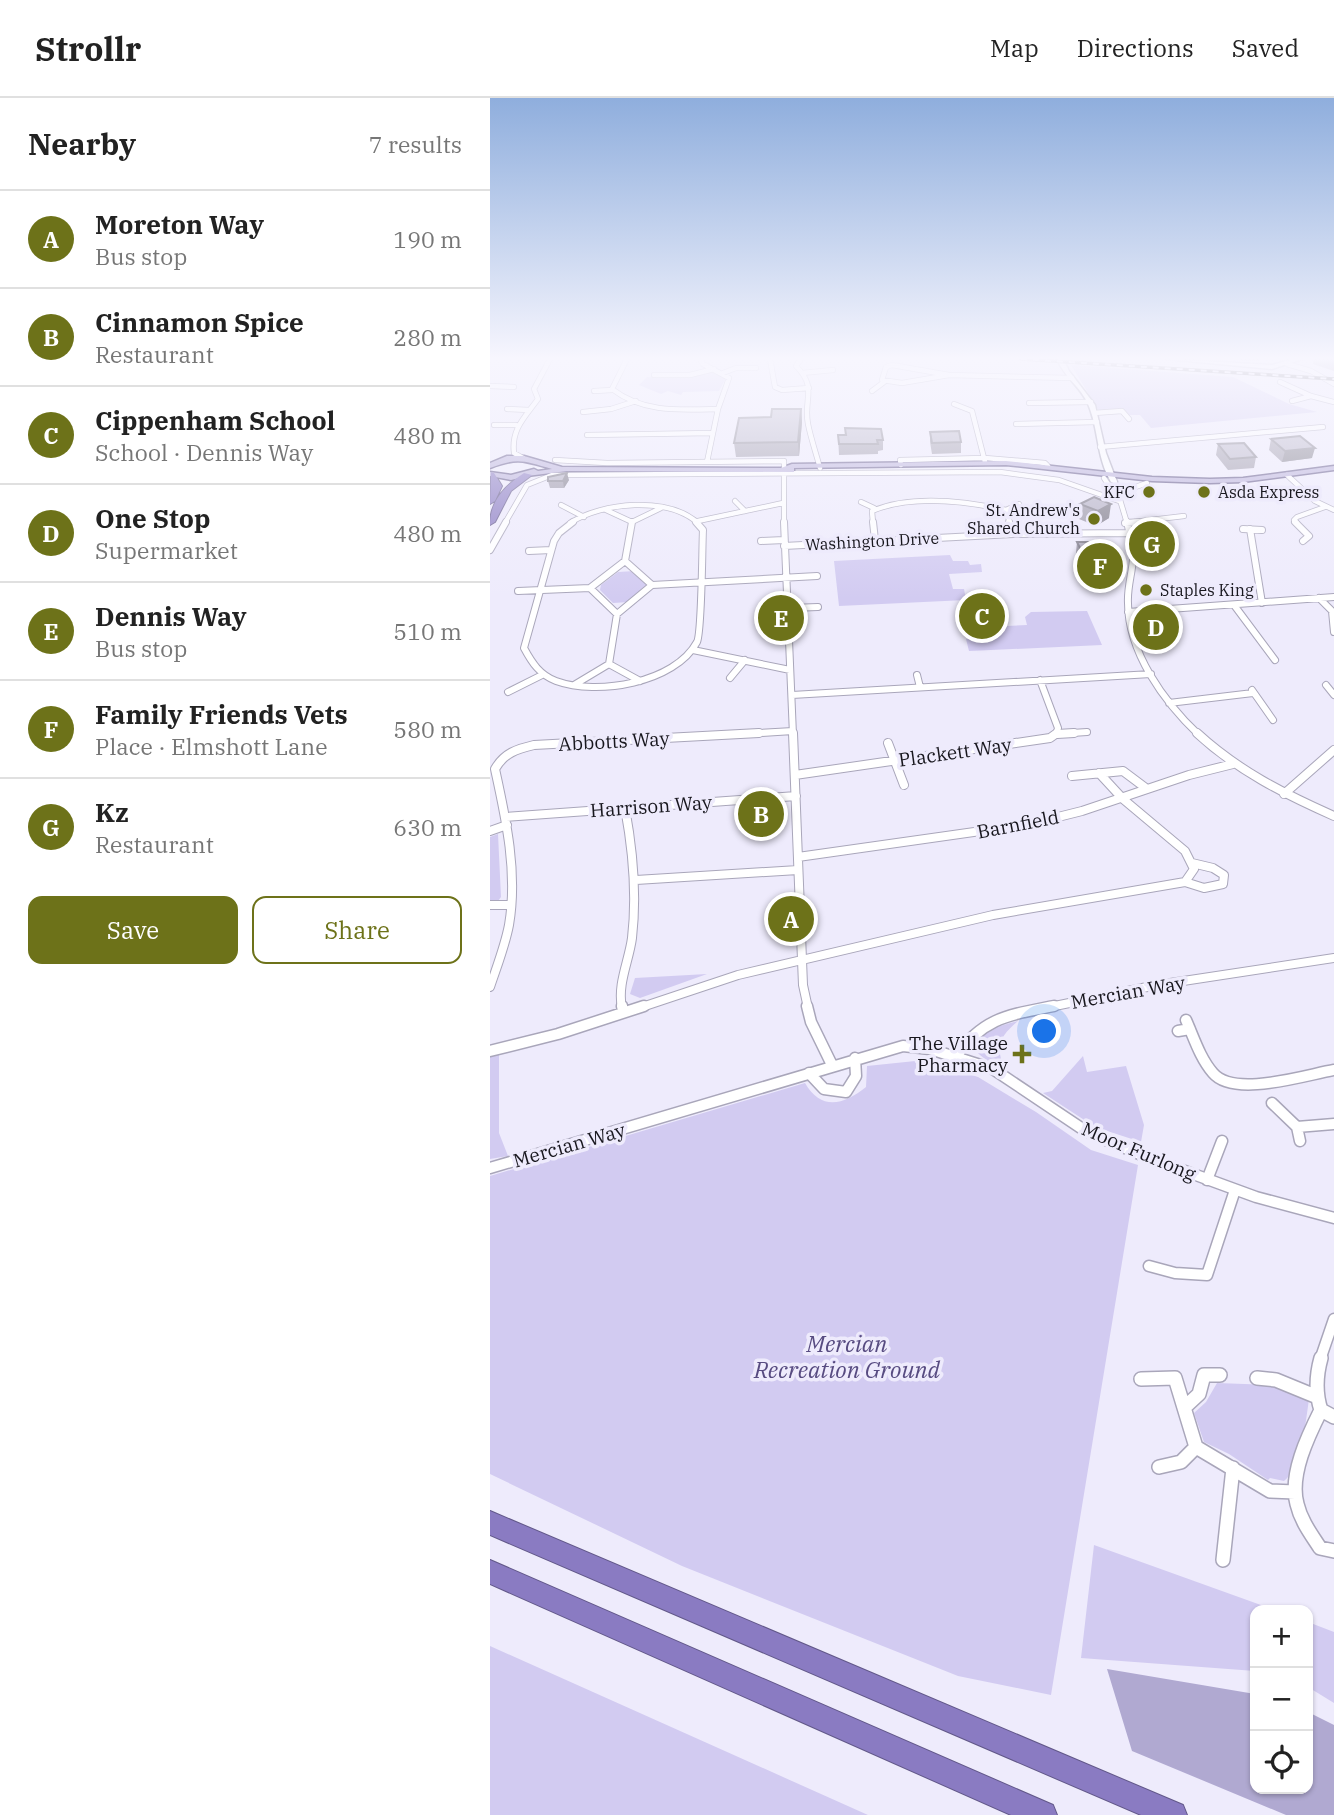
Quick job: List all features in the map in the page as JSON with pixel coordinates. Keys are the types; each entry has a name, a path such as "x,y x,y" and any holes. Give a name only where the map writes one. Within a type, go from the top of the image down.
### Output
{"highway":[{"path":"490,501 497,486 493,467"},
{"path":"490,522 507,489 529,474"},
{"path":"490,1523 1173,1815"},
{"path":"490,1572 1043,1815"}],"main road":[{"path":"493,467 523,457 581,472 785,471 986,462 1048,467 1147,483 1287,475 1334,468"},
{"path":"529,474 537,468 536,461"},
{"path":"986,462 1107,477 1210,481"},
{"path":"493,467 507,478 567,469"}],"street":[{"path":"512,439 515,455 523,457"},
{"path":"707,462 712,439"},
{"path":"811,439 818,468"},
{"path":"980,439 986,462"},
{"path":"1099,439 1107,477 1119,498 1133,548 1127,593 1128,612 1136,646 1150,674 1169,703 1206,742 1233,764 1284,794 1334,816"},
{"path":"1100,447 1188,439"},
{"path":"493,467 513,449"},
{"path":"555,460 784,461 784,543 801,960 811,1022 832,1065"},
{"path":"785,471 940,471 1005,474 1059,480 1105,499 1119,498 1147,483"},
{"path":"490,550 527,485 552,475 581,472"},
{"path":"1287,475 1315,501 1334,510"},
{"path":"735,501 745,512"},
{"path":"861,502 874,509 891,505 940,503 1006,510 1018,504"},
{"path":"698,521 783,503"},
{"path":"561,505 584,517"},
{"path":"640,506 662,508 688,514 698,521 704,540 698,640 693,650 679,664 640,681 610,686 574,685 542,675 528,661 524,648 551,550 558,534 584,517 605,510 640,506"},
{"path":"1304,541 1309,536 1294,520 1325,507"},
{"path":"605,510 632,522 662,508"},
{"path":"874,509 870,515 875,540"},
{"path":"1006,510 1013,534"},
{"path":"1125,523 1184,516"},
{"path":"518,591 590,587 625,561 632,522"},
{"path":"1262,530 1246,529 1262,603"},
{"name":"Washington Drive","path":"761,541 784,543 1013,534 1128,533"},
{"path":"529,551 551,550"},
{"path":"625,561 652,585"},
{"path":"574,685 609,664 617,614 652,585 817,576"},
{"path":"590,587 617,614"},
{"path":"1128,612 1334,597"},
{"path":"1319,598 1332,611 1334,632"},
{"path":"1234,605 1275,660"},
{"path":"764,609 818,607"},
{"path":"693,650 790,670"},
{"path":"730,678 745,660"},
{"path":"609,664 640,681"},
{"path":"792,695 1150,674"},
{"path":"508,692 542,675"},
{"path":"917,676 920,687"},
{"path":"1040,680 1057,722 1056,734"},
{"path":"1326,685 1334,695"},
{"path":"1169,703 1253,691 1273,720"},
{"name":"Abbotts Way","path":"507,821 495,769 500,758 515,750 534,745 793,730"},
{"name":"Plackett Way","path":"795,775 1039,741 1056,734 1087,732"},
{"path":"888,743 904,785"},
{"path":"1284,794 1334,750"},
{"name":"Barnfield","path":"798,857 1030,824 1123,799 1147,789 1233,764"},
{"path":"1072,776 1123,771 1147,789"},
{"path":"1099,773 1123,799 1185,852 1194,869 1185,882"},
{"name":"Harrison Way","path":"490,831 507,821 625,808 796,796"},
{"path":"623,1011 619,998 632,941 636,880 625,808"},
{"path":"490,987 495,957 510,920 507,821"},
{"path":"490,1051 558,1034 738,975 993,915 1185,882 1197,888 1211,889 1223,884 1224,876 1213,868 1192,863"},
{"path":"636,880 798,870"},
{"path":"490,905 510,905"},
{"name":"Mercian Way","path":"490,1168 903,1046 956,1056 969,1038 984,1025 1018,1013 1108,993 1334,958"},
{"path":"1178,1031 1188,1024 1209,1068 1215,1076 1232,1085 1252,1085 1334,1070"},
{"name":"Moor Furlong","path":"956,1056 993,1069 1087,1132 1235,1190 1305,1212 1334,1218"},
{"path":"809,1073 820,1087 831,1094 846,1092 856,1081 859,1068 855,1058"},
{"path":"1272,1103 1297,1127 1300,1141"},
{"path":"1297,1127 1334,1124"},
{"path":"1207,1180 1222,1141"},
{"path":"1149,1266 1175,1273 1207,1275 1235,1190"},
{"path":"1334,1320 1319,1366 1315,1396 1321,1410 1334,1417"},
{"path":"1185,1407 1197,1400 1203,1387 1204,1375 1220,1375"},
{"path":"1141,1379 1175,1378 1196,1447 1270,1491 1295,1492"},
{"path":"1257,1378 1276,1380 1315,1396"},
{"path":"1321,1410 1312,1424 1295,1492 1303,1522 1320,1548 1334,1550"},
{"path":"1159,1467 1181,1462 1196,1447"},
{"path":"1223,1560 1233,1468"}],"green space":[{"path":"950,555 953,561 968,561 970,565 981,564 982,572 949,574 953,589 964,589 966,600 839,606 834,561"},
{"path":"635,571 647,583 647,588 629,602 613,603 600,590 601,585 618,572"},
{"path":"1087,611 1102,645 969,651 966,639 987,637 984,627 1027,625 1025,617 1031,612"},
{"path":"498,834 501,897 498,901 490,901 490,837"},
{"path":"707,974 640,998 630,994 635,978"},
{"path":"1018,1021 1001,1043 1000,1055 1005,1070 980,1055 975,1048 979,1037"},
{"path":"499,1054 499,1133 508,1156 490,1159 490,1057"},
{"path":"1083,1056 1087,1072 1126,1066 1144,1125 1141,1142 1095,1127 1043,1093 1052,1091"},
{"name":"Mercian Recreation Ground","path":"925,1060 978,1077 1091,1150 1138,1165 1051,1695 958,1676 682,1566 490,1474 490,1176 805,1083 818,1098 841,1101 866,1087 867,1066"},
{"path":"1217,1383 1274,1385 1309,1399 1299,1455 1290,1475 1284,1481 1270,1478 1268,1480 1229,1454 1204,1442 1194,1413 1206,1402"},
{"path":"1094,1545 1261,1605 1250,1605 1250,1671 1081,1658"},
{"path":"1313,1624 1334,1632 1334,1703 1313,1690"},
{"path":"490,1646 868,1815 490,1815"}],"shaded area":[{"path":"1107,1669 1250,1693 1250,1794 1313,1794 1313,1714 1334,1725 1334,1815 1286,1815 1132,1751"}],"building":[{"path":"735,439 798,439 798,442 734,443"},
{"path":"838,439 883,440 877,440 878,444 839,444"},
{"path":"931,439 960,439 961,442 932,443"},
{"path":"1271,439 1304,439 1315,448 1285,451"},
{"path":"1244,443 1256,457 1230,459 1218,444"},
{"path":"567,473 563,481 548,481 548,477"},
{"path":"1094,497 1111,504 1098,511 1080,504"},
{"path":"1077,542 1102,542 1110,557 1094,558 1091,551 1082,552"}],"place":[{"name":"KFC","path":"1149,492"},
{"name":"Asda Express","path":"1204,492"},
{"name":"St. Andrew's Shared Church","path":"1094,519"},
{"name":"Kz","path":"1152,544"},
{"name":"Family Friends Vets","path":"1100,566"},
{"name":"Staples King","path":"1146,590"},
{"name":"Cippenham School","path":"982,616"},
{"name":"Dennis Way","path":"781,618"},
{"name":"One Stop","path":"1156,627"},
{"name":"Cinnamon Spice","path":"761,814"},
{"name":"Moreton Way","path":"791,919"},
{"name":"The Village Pharmacy","path":"1022,1054"}]}
